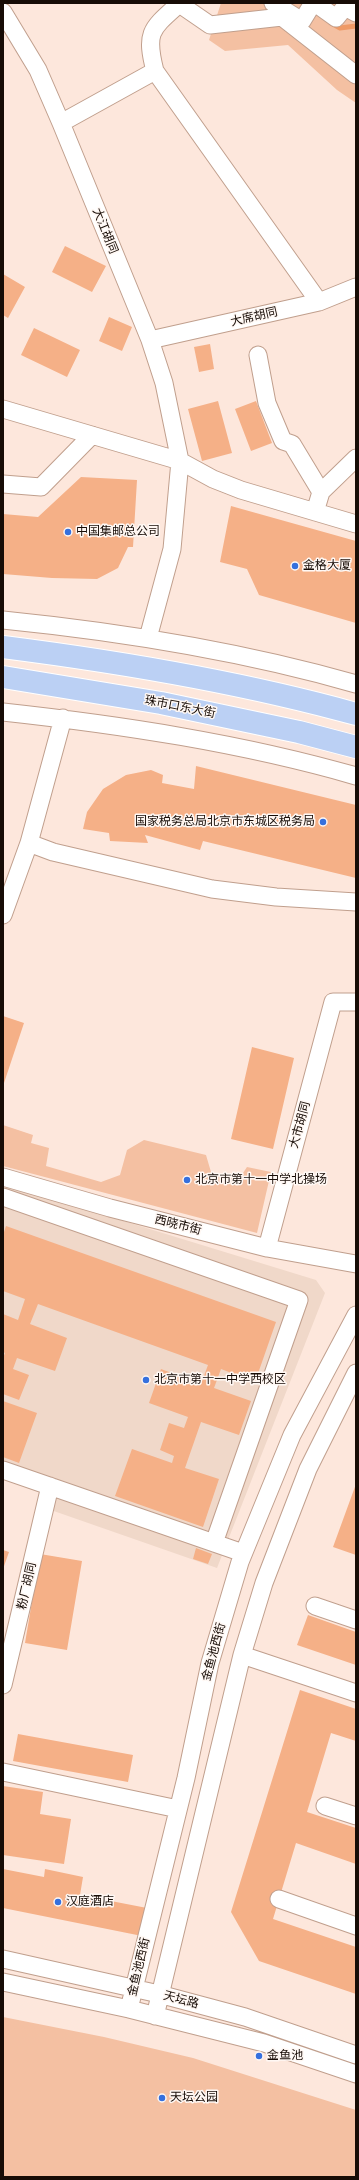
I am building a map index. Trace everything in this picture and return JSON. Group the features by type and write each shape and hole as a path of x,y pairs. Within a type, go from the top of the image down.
{"main road":[{"path":"3,647 170,672 314,703 356,714"},
{"name":"珠市口东大街","path":"3,677 161,703 299,732 356,747"}],"street":[{"path":"272,3 282,17 356,75"},
{"path":"272,3 302,21 314,3 336,18 344,7 356,13"},
{"path":"282,17 210,25 178,4 154,27 149,50 155,71 319,302"},
{"name":"大江胡同","path":"3,12 38,70 150,340 164,383 180,461 172,549 148,638"},
{"path":"61,123 155,71"},
{"name":"大席胡同","path":"150,340 319,302 356,287"},
{"path":"258,355 267,403 283,441 292,444 321,492"},
{"path":"3,409 180,461 213,479 241,490 356,524"},
{"path":"3,484 41,487 92,435"},
{"path":"315,512 321,492 356,458"},
{"path":"3,620 148,638 325,675 356,684"},
{"path":"3,712 63,718 154,732 293,758 356,776"},
{"path":"3,915 29,843 63,718"},
{"path":"29,843 53,852 212,889 276,897 356,902"},
{"name":"大市胡同","path":"267,1248 333,1002 356,1002"},
{"name":"西晓市街","path":"3,1177 110,1208 267,1248 356,1264"},
{"path":"3,1197 299,1300 214,1543"},
{"name":"金鱼池西街","path":"129,2009 178,1809 210,1663 243,1553 292,1435 356,1315"},
{"path":"155,2016 159,1994 242,1655 264,1583 308,1469 356,1373"},
{"path":"3,1470 243,1553"},
{"name":"粉厂胡同","path":"3,1685 50,1486"},
{"path":"315,1606 356,1620"},
{"path":"242,1655 356,1693"},
{"path":"3,1772 178,1809"},
{"path":"325,1806 356,1816"},
{"path":"279,1900 356,1926"},
{"name":"天坛路","path":"3,1959 134,1987 245,2017 356,2054"},
{"name":"天坛路","path":"3,1982 129,2009 264,2043 356,2074"}],"shaded area":[{"path":"221,3 356,3 356,103 337,90 288,45 225,51 209,40"},
{"name":"北京市第十一中学北操场","path":"3,1125 33,1135 31,1143 49,1148 46,1166 101,1182 120,1175 127,1150 144,1140 206,1155 211,1172 239,1179 247,1167 271,1172 257,1233 3,1166"},
{"name":"北京市第十一中学西校区","path":"3,1184 316,1280 325,1293 217,1568 48,1509 52,1491 3,1474"},
{"name":"天坛公园","path":"3,2017 104,2037 193,2058 356,2110 356,2177 3,2177"}],"building":[{"path":"65,246 106,266 92,292 52,272"},
{"path":"3,274 25,287 8,318 3,315"},
{"path":"109,317 132,327 122,351 99,341"},
{"path":"34,328 80,350 67,377 21,355"},
{"path":"210,344 214,369 199,372 194,347"},
{"path":"218,401 232,453 202,461 188,409"},
{"path":"256,401 272,443 251,451 235,409"},
{"name":"中国集邮总公司","path":"81,477 137,480 133,547 128,547 118,568 97,579 52,578 3,574 3,514 38,517"},
{"name":"金格大厦","path":"231,506 356,541 356,623 259,595 247,569 220,562"},
{"path":"196,766 356,805 356,878 203,841 200,850 145,835 148,843 110,841 109,833 83,829 87,812 103,789 126,775 151,770 163,775 162,783 194,789"},
{"path":"3,1016 24,1023 3,1086"},
{"path":"252,1047 294,1058 273,1149 231,1139"},
{"path":"6,1226 276,1322 255,1382 221,1369 214,1388 251,1401 239,1435 201,1422 185,1468 219,1479 203,1527 115,1496 132,1449 172,1463 174,1456 160,1450 169,1423 184,1428 188,1417 149,1403 161,1369 201,1384 208,1365 38,1304 30,1324 67,1338 55,1371 17,1358 13,1369 29,1375 19,1400 3,1394 3,1358 5,1353 3,1352 3,1314 18,1320 25,1299 3,1291 3,1235"},
{"path":"3,1401 37,1413 19,1463 3,1457"},
{"path":"356,1484 356,1555 333,1547"},
{"path":"196,1548 212,1554 208,1564 193,1559"},
{"path":"3,1550 9,1552 3,1569"},
{"path":"40,1554 82,1561 67,1650 25,1643"},
{"path":"308,1615 356,1632 356,1665 297,1645"},
{"path":"300,1690 356,1709 356,1741 331,1733 307,1812 356,1828 356,1864 296,1843 273,1919 356,1947 356,1994 259,1961 231,1912"},
{"path":"18,1734 133,1755 128,1782 13,1761"},
{"path":"3,1786 43,1792 40,1814 71,1819 64,1864 3,1855"},
{"name":"汉庭酒店","path":"3,1869 44,1877 45,1869 83,1877 80,1895 147,1908 142,1936 3,1908"}],"waterway":[{"path":"331,23 340,28 356,26"}],"place":[{"name":"中国集邮总公司","path":"68,532"},
{"name":"金格大厦","path":"295,566"},
{"name":"国家税务总局北京市东城区税务局","path":"323,822"},
{"name":"北京市第十一中学北操场","path":"187,1180"},
{"name":"北京市第十一中学西校区","path":"146,1380"},
{"name":"汉庭酒店","path":"58,1902"},
{"name":"金鱼池","path":"259,2056"},
{"name":"天坛公园","path":"162,2098"}]}
